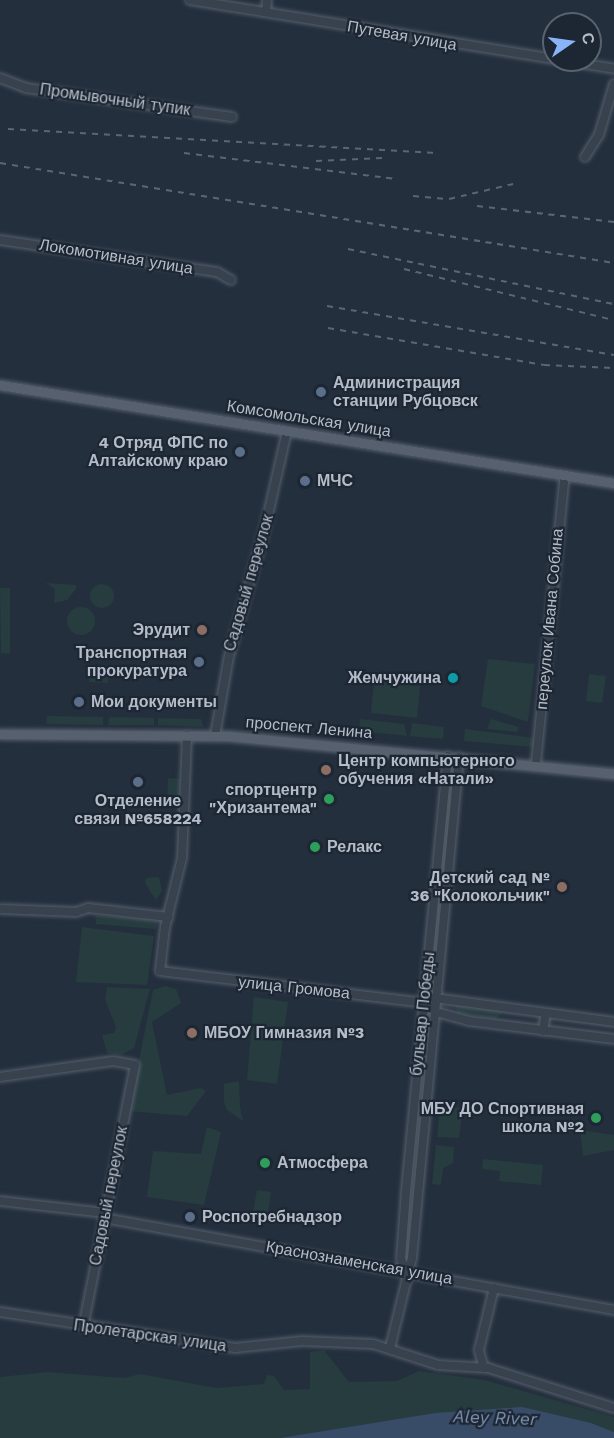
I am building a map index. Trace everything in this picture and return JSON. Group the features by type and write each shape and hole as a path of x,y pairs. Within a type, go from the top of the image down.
{"main road":[{"name":"Комсомольская улица","path":"0,385 614,483"},
{"name":"проспект Ленина","path":"0,734 215,736 536,763 614,774"}],"street":[{"name":"Путевая улица","path":"190,0 614,69"},
{"path":"266,12 267,0"},
{"name":"Промывочный тупик","path":"0,78 26,88 232,117"},
{"path":"585,157 599,135 614,84"},
{"name":"Локомотивная улица","path":"0,240 218,272 231,280"},
{"name":"Садовый переулок","path":"215,736 229,656 268,519 287,431"},
{"name":"переулок Ивана Собина","path":"536,763 565,475"},
{"path":"0,909 76,912 88,908 168,917 182,858 187,735"},
{"name":"бульвар Победы","path":"406,1272 401,1259 406,1191 448,756"},
{"name":"бульвар Победы","path":"390,1348 406,1272 411,1262 459,757"},
{"name":"улица Громова","path":"168,917 159,966 164,973 425,1003"},
{"path":"614,1022 437,996 425,1003 436,1012 543,1031 614,1039"},
{"path":"543,1031 546,1013"},
{"name":"Садовый переулок","path":"0,1077 113,1061 135,1065 83,1327"},
{"path":"411,1140 423,1141"},
{"path":"406,1191 419,1193"},
{"name":"Краснознаменская улица","path":"0,1201 105,1215 614,1310"},
{"path":"484,1368 478,1350 494,1288"},
{"name":"Пролетарская улица","path":"0,1312 83,1327 235,1348 341,1340 390,1348 438,1365 484,1368 614,1408"}],"green space":[{"path":"46,583 76,585 76,589 67,600 54,603 55,589"},
{"path":"102,584 110,588 114,596 110,604 102,608 94,604 90,596 94,588"},
{"path":"0,588 10,588 10,654 1,653"},
{"path":"81,607 91,611 95,621 91,631 81,635 71,631 67,621 71,611"},
{"path":"488,659 535,664 528,722 481,706"},
{"path":"90,670 110,670 108,683 89,682"},
{"path":"375,671 421,677 417,718 371,713"},
{"path":"589,674 606,676 602,703 586,701"},
{"path":"47,716 103,717 103,725 46,724"},
{"path":"109,717 154,718 154,725 108,725"},
{"path":"158,718 201,719 203,727 158,725"},
{"path":"360,719 404,724 407,736 359,731"},
{"path":"491,719 519,727 517,732 487,729"},
{"path":"412,723 444,727 443,739 410,736"},
{"path":"465,729 535,738 534,747 464,741"},
{"path":"168,778 180,779 179,803 167,802"},
{"path":"447,796 453,796 432,979 430,979"},
{"path":"159,877 162,891 156,900 145,883 146,878"},
{"path":"95,915 158,920 156,929 96,924"},
{"path":"82,927 154,936 147,985 76,982"},
{"path":"165,986 176,989 181,1003 152,1022 167,1095 201,1088 206,1091 187,1116 129,1111 153,990"},
{"path":"107,987 150,989 134,1048 121,1055 107,1053 102,1035 114,1033 116,1027 105,999"},
{"path":"254,997 288,1002 277,1084 247,1080"},
{"path":"456,1004 504,1011 496,1019 457,1013"},
{"path":"239,1081 243,1121 227,1110 224,1102 224,1084"},
{"path":"440,1106 463,1108 459,1138 437,1137"},
{"path":"207,1127 221,1132 204,1205 147,1197 153,1151 201,1154"},
{"path":"580,1130 614,1135 614,1150 583,1156"},
{"path":"436,1145 454,1147 453,1163 443,1168 441,1185 432,1184"},
{"path":"483,1159 543,1165 541,1185 499,1181 500,1171 482,1169"},
{"path":"257,1190 271,1192 268,1214 253,1212"},
{"path":"324,1350 349,1382 397,1381 419,1371 485,1380 614,1417 614,1432 591,1423 435,1413 280,1438 0,1438 0,1377 47,1372 124,1378 140,1374 216,1388 264,1384 267,1375 274,1376 284,1390 310,1389 310,1352"}],"water":[{"name":"Aley River","path":"522,1407 591,1423 614,1432 614,1438 280,1438 435,1413"}],"railway":[{"path":"8,129 436,153"},
{"path":"184,153 396,179"},
{"path":"316,161 382,158"},
{"path":"0,163 614,263"},
{"path":"413,196 449,199 517,183"},
{"path":"477,206 614,222"},
{"path":"348,249 614,304"},
{"path":"404,269 614,320"},
{"path":"327,306 614,355"},
{"path":"328,328 544,365 614,368"}],"place":[{"name":"Администрация станции Рубцовск","path":"321,392"},
{"name":"4 Отряд ФПС по Алтайскому краю","path":"240,452"},
{"name":"МЧС","path":"305,481"},
{"name":"Эрудит","path":"202,630"},
{"name":"Транспортная прокуратура","path":"199,662"},
{"name":"Жемчужина","path":"453,678"},
{"name":"Мои документы","path":"79,702"},
{"name":"Центр компьютерного обучения «Натали»","path":"326,770"},
{"name":"Отделение связи №658224","path":"138,782"},
{"name":"спортцентр \"Хризантема\"","path":"329,799"},
{"name":"Релакс","path":"315,847"},
{"name":"Детский сад № 36 \"Колокольчик\"","path":"562,887"},
{"name":"МБОУ Гимназия №3","path":"192,1033"},
{"name":"МБУ ДО Спортивная школа №2","path":"596,1118"},
{"name":"Атмосфера","path":"265,1163"},
{"name":"Роспотребнадзор","path":"190,1217"}]}
